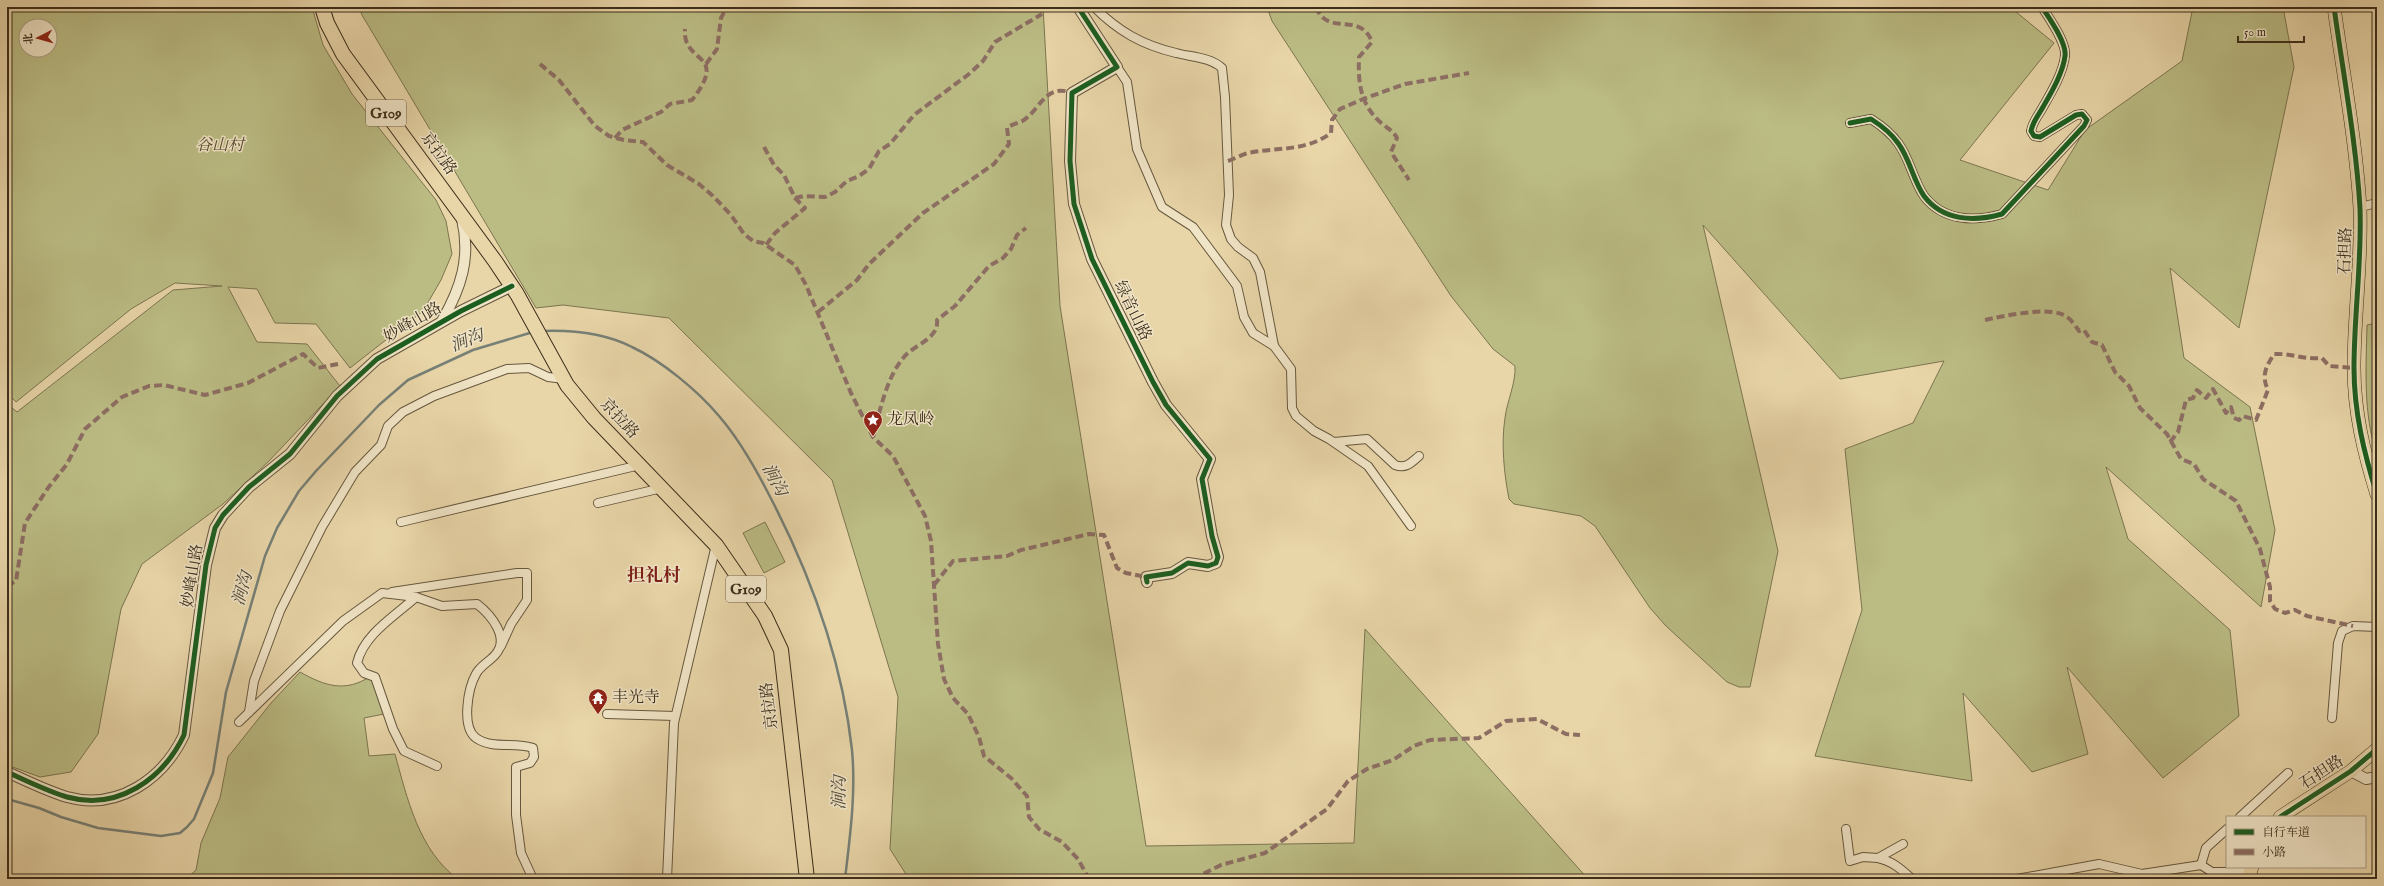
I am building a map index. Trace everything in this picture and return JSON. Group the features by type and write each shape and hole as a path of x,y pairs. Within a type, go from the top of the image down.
{"highway":[{"name":"京拉路","path":"322,7 327,23 343,54 460,213 514,290 564,379 594,418 716,546 765,616 781,650 807,879"}],"main road":[{"name":"石担路","path":"2334,7 2360,207 2360,243 2354,368 2356,406 2360,435 2377,495"},
{"name":"石担路","path":"2282,816 2351,771 2377,749"}],"street":[{"path":"1078,7 1127,82 1137,149 1162,206 1193,227 1237,286 1244,317 1253,333 1274,346 1291,369 1292,408 1296,416 1314,431 1334,442 1368,466 1411,526"},
{"path":"1094,7 1106,20 1129,36 1174,53 1215,61 1222,68 1225,97 1229,195 1226,225 1231,239 1238,247 1253,258 1260,272 1274,346"},
{"path":"1850,123 1871,119 1887,130 1900,145 1924,195 1942,212 1968,219 1986,219 2002,214 2084,126 2087,120 2082,114 2076,115 2040,137 2034,136 2031,131 2033,121 2043,108 2056,82 2066,56 2058,32 2042,7"},
{"name":"绿音山路","path":"1117,67 1072,93 1070,161 1074,204 1092,259 1153,382 1166,405 1210,459 1202,479 1212,536 1218,556 1216,563 1208,566 1188,563 1172,572 1146,577 1147,582"},
{"path":"2360,207 2377,203"},
{"name":"妙峰山路","path":"441,322 457,293 464,270 466,241 460,213"},
{"name":"妙峰山路","path":"7,772 68,797 94,799 123,795 140,788 165,766 176,752 184,735 206,565 213,535 223,515 249,487 290,454 337,396 377,359 441,322 514,290"},
{"path":"249,712 254,681 280,611 322,526 355,472 381,445 388,426 403,412 434,396 507,369 529,368 548,377 564,379"},
{"path":"1334,442 1366,439 1395,465 1401,467 1406,466 1419,456"},
{"path":"401,522 640,465"},
{"path":"598,503 662,488"},
{"path":"667,879 676,716 716,546"},
{"path":"239,722 343,620 382,593 517,573 527,573 527,600 511,624 496,654 475,674 466,710 468,725 475,737 490,743 526,745 533,748 534,757 530,763 516,767 516,814 521,852 533,879"},
{"path":"382,593 416,597 442,606 477,604 490,614 498,627 501,646"},
{"path":"416,597 372,636 360,650 357,663 364,673 375,677 394,729 404,751 437,766"},
{"path":"2332,718 2338,643 2342,631 2353,626 2377,626"},
{"path":"607,714 676,716"},
{"path":"2351,771 2366,779 2377,777"},
{"path":"2241,816 2288,773"},
{"path":"1846,829 1850,861 1863,857 1887,860 1897,866 1912,879"},
{"path":"2201,865 2206,848 2226,830"},
{"path":"1878,858 1903,844"},
{"path":"2017,879 2099,864 2142,874 2201,865 2212,872 2250,873"}],"green space":[{"name":"谷山村","path":"7,7 312,7 323,45 352,94 436,200 446,221 452,254 441,280 423,311 350,368 316,324 275,323 257,289 228,287 257,342 307,344 340,386 269,461 223,504 142,564 121,609 98,734 71,772 40,777 7,765 7,404 17,412 173,290 222,286 175,283 131,309 16,402 7,393"},
{"path":"359,7 1043,7 1060,306 1146,846 1354,843 1365,629 1588,879 909,879 890,849 898,697 832,480 669,318 563,305 536,308 362,15"},
{"path":"1267,7 2010,7 2054,43 1960,160 2048,190 2085,130 2182,61 2193,7 2283,7 2294,67 2239,328 2170,268 2184,358 2250,407 2275,530 2261,607 2106,467 2128,539 2230,630 2239,716 2163,778 2067,667 2088,754 2032,772 1963,693 1972,781 1815,756 1862,610 1845,449 1913,423 1944,361 1840,379 1703,225 1778,551 1750,687 1739,687 1727,682 1666,626 1650,608 1595,526 1581,516 1514,504 1509,499 1504,469 1503,438 1506,412 1514,379 1515,366 1493,349 1451,296 1272,21"},
{"path":"2377,323 2377,456 2369,424 2366,374 2367,325"},
{"path":"765,522 785,562 764,573 743,533"},
{"path":"300,672 318,681 335,686 352,685 371,676 384,714 364,718 369,756 395,754 410,806 424,839 433,854 458,879 186,879 196,870 201,843 220,798 228,757 271,703"}],"waterway":[{"name":"涧沟","path":"544,331 589,333 611,338 632,347 655,360 679,377 710,406 733,433 756,470 782,520 809,583 832,649 840,682 847,716 853,766 852,815 845,879"},
{"name":"涧沟","path":"7,799 98,828 161,836 180,833 187,827 194,819 213,773 226,692 265,556 277,528 299,491 379,405 408,380 473,350 533,332"}],"marked path":[{"path":"706,64 717,49 721,18 727,7"},
{"path":"1316,7 1321,16 1328,21 1360,27 1367,33 1372,42 1359,57 1359,75 1362,92 1364,99 1373,114 1397,138 1391,152 1409,180"},
{"path":"795,198 804,196 825,197 835,192 847,181 859,176 869,169 879,151 890,144 914,115 969,74 983,61 995,42 1042,14"},
{"path":"615,138 622,130 661,112 670,104 692,100 707,73 706,65 690,48 686,40 685,29"},
{"path":"540,64 559,80 595,126 609,136 624,140 643,142 667,165 699,184 713,196 731,215 744,234 753,241 763,243 795,265 806,285 851,393 873,437 893,456 925,516 931,541 938,644 944,679 953,698 968,714 979,737 984,756 1011,778 1027,796 1029,817 1039,829 1062,842 1078,859 1089,879"},
{"path":"1228,161 1248,153 1291,148 1321,139 1331,133 1332,120 1340,109 1363,99 1405,84 1469,73"},
{"path":"818,312 857,280 869,264 923,213 994,164 1009,144 1007,128 1024,120 1050,94 1056,91 1072,93"},
{"path":"764,147 774,165 784,175 795,198 805,208 775,233 766,245"},
{"path":"873,437 884,395 898,365 909,352 930,337 937,327 937,320 955,306 989,266 1003,258 1011,249 1017,235 1026,228"},
{"path":"1985,320 2028,312 2051,312 2067,317 2079,331 2084,330 2092,342 2102,345 2115,372 2129,386 2140,408 2167,434 2181,459 2194,464 2203,479 2236,501 2260,549 2270,587 2270,601 2275,609 2285,613 2295,610 2307,616 2353,626"},
{"path":"7,586 16,581 25,523 48,488 67,464 85,429 122,397 149,386 164,385 205,395 248,383 303,354 318,368 338,364"},
{"path":"2170,442 2178,432 2186,400 2193,398 2197,390 2206,398 2213,389 2226,413 2231,407 2234,418 2239,420 2243,416 2256,420 2268,390 2265,380 2265,371 2274,354 2322,358 2329,366 2354,368"},
{"path":"934,585 953,561 1007,556 1021,550 1089,534 1104,535 1117,568 1126,573 1146,577"},
{"path":"1193,879 1221,865 1265,853 1327,809 1348,781 1367,769 1393,760 1414,746 1430,740 1479,738 1506,721 1537,719 1566,734 1580,735"}],"cycle path":[{"path":"1078,7 1117,67 1072,93 1070,161 1074,204 1092,259 1153,382 1166,405 1210,459 1202,479 1212,536 1218,557 1216,563 1208,566 1188,563 1172,573 1146,577 1147,582"},
{"path":"1850,123 1871,119 1883,127 1895,139 1902,149 1924,196 1940,210 1950,215 1970,218 1991,217 2002,214 2084,126 2087,120 2082,114 2076,115 2040,137 2034,136 2031,131 2034,121 2056,83 2062,69 2065,56 2063,44 2042,7"},
{"path":"2334,7 2352,132 2360,208 2360,248 2354,348 2354,384 2364,448 2377,495"},
{"path":"7,772 60,795 86,800 104,799 121,795 137,788 151,778 175,751 184,735 206,565 215,528 223,515 249,487 290,454 337,396 377,359 461,311 512,286"},
{"path":"2282,816 2351,771 2377,749"}],"place":[{"name":"龙凤岭","path":"873,437"},
{"name":"丰光寺","path":"598,715"}],"district":[{"name":"担礼村","path":"654,576"}]}
